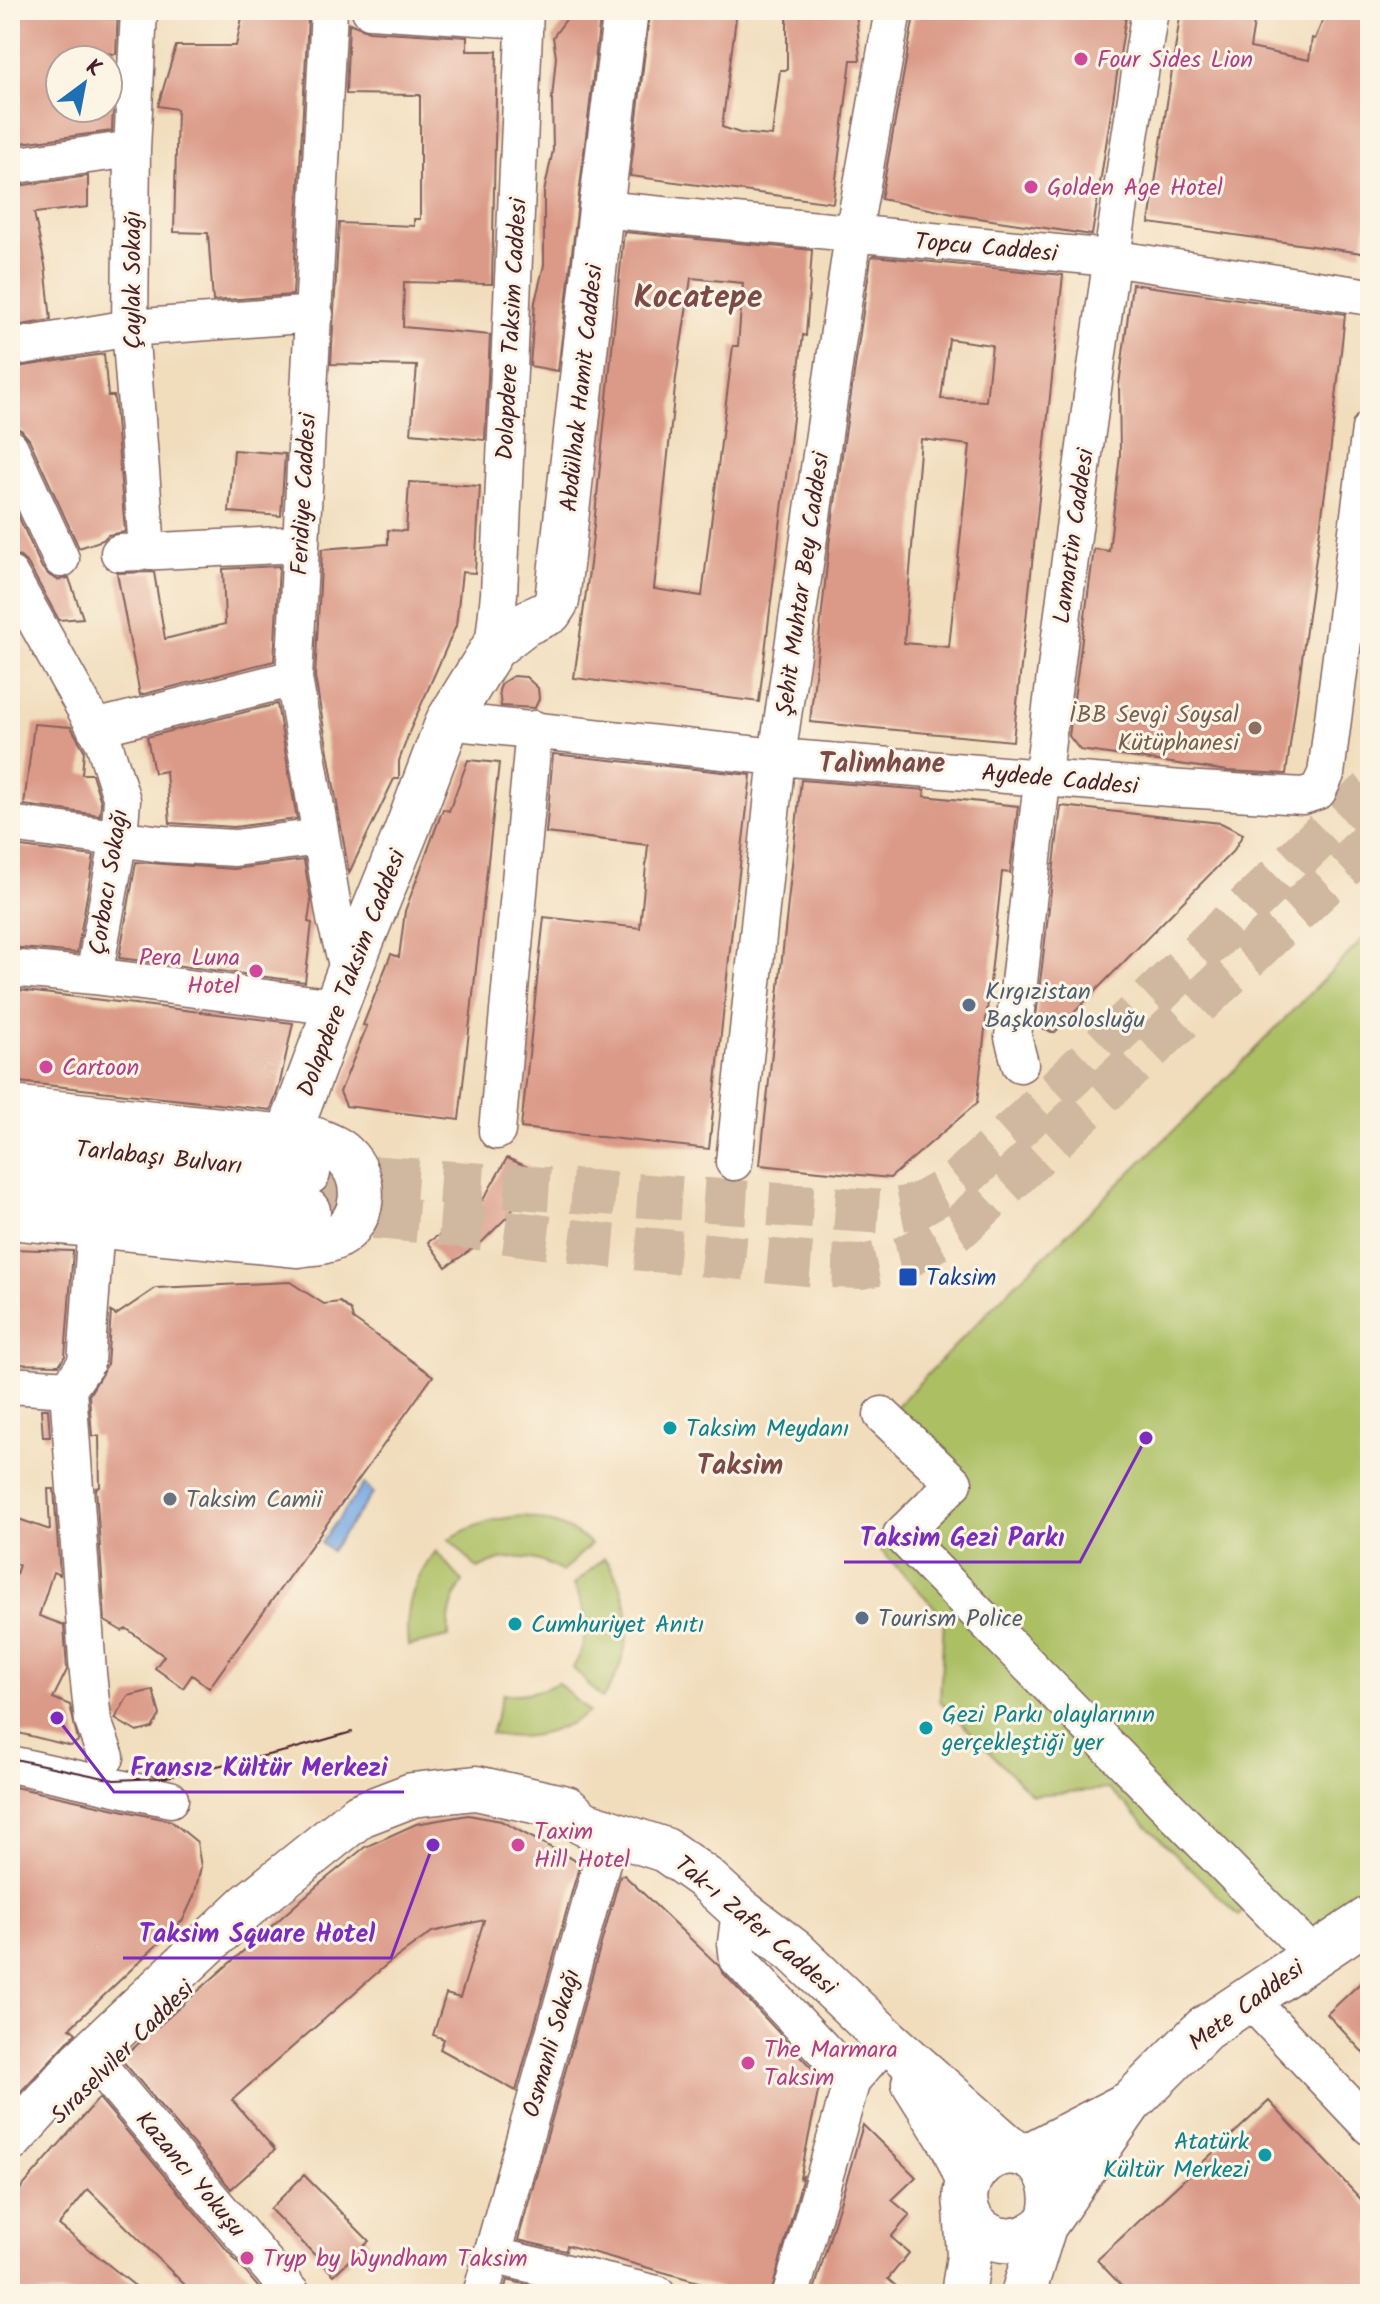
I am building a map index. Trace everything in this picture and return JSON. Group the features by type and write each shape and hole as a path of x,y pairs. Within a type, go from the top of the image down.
{"main road":[{"name":"Abdülhak Hamit Caddesi","path":"448,721 493,648 524,624 550,612 557,601 626,10"},
{"name":"Dolapdere Taksim Caddesi","path":"301,1173 342,990 448,721"},
{"path":"10,1108 301,1173 316,1140 332,1147 354,1166 362,1190 361,1204 354,1219 337,1236 322,1242 298,1245 10,1217"},
{"name":"Tarlabaşı Bulvarı","path":"10,1142 301,1173"},
{"name":"Tarlabaşı Bulvarı","path":"10,1184 301,1173"},
{"name":"Sıraselviler Caddesi","path":"10,2140 95,2060 247,1906 360,1815 412,1795 476,1788 566,1808 597,1826"},
{"name":"Tak-ı Zafer Caddesi","path":"597,1826 665,1850 705,1878 740,1910 794,1951 887,2040"},
{"name":"Mete Caddesi","path":"1130,2103 1204,2029 1370,1918"},
{"path":"887,2040 1020,2154 1039,2163 1048,2174 1054,2201 1023,2294"},
{"path":"887,2040 953,2145 971,2220 980,2231 992,2238 1020,2241 1033,2235 1130,2103"},
{"name":"Sıraselviler Caddesi","path":"10,2168 95,2060"},
{"path":"963,2294 969,2256 967,2194 986,2159 999,2154 1020,2154 1130,2103"}],"street":[{"name":"Çaylak Sokağı","path":"104,554 130,328 132,149 139,10"},
{"name":"Feridiye Caddesi","path":"329,10 294,678 335,919 342,990"},
{"path":"370,10 525,15"},
{"name":"Şehit Muhtar Bey Caddesi","path":"734,1162 777,757 853,235 893,10"},
{"name":"Lamartin Caddesi","path":"1020,1064 1013,1037 1041,778 1110,258 1150,10"},
{"name":"Dolapdere Taksim Caddesi","path":"493,648 499,594 525,15"},
{"path":"10,166 132,149"},
{"name":"Topcu Caddesi","path":"601,209 1110,258 1370,297"},
{"path":"10,348 130,328 315,314"},
{"name":"Aydede Caddesi","path":"448,721 777,757 1303,796 1318,791 1326,774 1369,446"},
{"path":"10,448 104,554"},
{"path":"10,566 104,554 299,544"},
{"name":"Çorbacı Sokağı","path":"10,575 104,743 122,800 119,837 94,976"},
{"path":"95,728 294,678"},
{"path":"497,1131 534,729"},
{"path":"10,824 162,844 235,848 320,837"},
{"path":"10,968 94,976 342,990"},
{"path":"96,1225 86,1363 68,1389 89,1685 93,1721 106,1757"},
{"path":"10,1385 68,1389"},
{"path":"882,1415 954,1483 901,1535 1314,1956"},
{"path":"10,1764 170,1799"},
{"name":"Osmanli Sokağı","path":"481,2294 597,1826"},
{"path":"740,1910 736,1943 738,1959 852,2080"},
{"path":"1248,1998 1370,2127"},
{"path":"791,2294 852,2080 887,2040"},
{"name":"Kazancı Yokuşu","path":"95,2060 292,2294"},
{"path":"491,2255 657,2294"}],"green space":[{"path":"1370,932 1370,1888 1328,1927 1302,1930 1262,1889 1239,1916 1109,1789 1032,1795 940,1701 944,1617 875,1544 951,1466 893,1410 1005,1294 1197,1108"},
{"path":"524,1516 576,1533 591,1544 562,1572 541,1561 520,1558 499,1560 478,1569 449,1539 485,1523"},
{"path":"436,1551 463,1582 451,1608 449,1637 408,1646 407,1620 412,1596 421,1573"},
{"path":"604,1558 623,1592 627,1628 620,1665 602,1699 573,1668 586,1627 583,1607 574,1585"},
{"path":"558,1683 589,1712 542,1734 517,1737 491,1734 503,1694 531,1692"}],"water":[{"path":"364,1484 373,1493 331,1551 321,1543"}],"building":[{"path":"10,10 118,10 116,44 44,44 44,124 112,124 112,131 21,143 10,94"},
{"path":"573,10 601,10 558,371 530,366 535,302 544,265 544,192 553,150 552,99 556,57 553,37"},
{"path":"650,10 737,10 722,127 740,133 772,136 780,70 787,70 787,10 856,10 860,60 851,60 833,203 630,176"},
{"path":"915,10 1127,10 1092,235 958,215 881,199"},
{"path":"1181,10 1256,10 1250,48 1309,60 1312,38 1315,39 1327,10 1370,10 1370,197 1362,253 1149,223"},
{"path":"243,13 308,18 293,295 213,301 208,233 174,232 177,109 158,106 176,46 236,46"},
{"path":"349,23 369,31 467,37 467,51 497,51 492,284 404,282 403,327 490,335 485,440 411,433 417,366 331,364 339,223 414,226 414,219 420,219 420,95 346,94"},
{"path":"88,176 88,207 34,213 45,265 51,320 10,327 10,187"},
{"path":"624,232 812,250 806,336 803,335 759,702 574,678 590,564","holes":["691,278 743,283 738,346 733,346 702,596 654,589 676,378"]},
{"path":"871,258 1063,275 1013,741 810,722 830,537","holes":["949,339 992,345 986,401 941,399","921,439 970,445 949,647 904,643"]},
{"path":"1132,284 1345,314 1329,464 1286,774 1228,771 1080,750 1069,736 1094,549 1109,551 1120,455 1119,385"},
{"path":"104,354 108,396 114,396 125,532 108,535 103,540 79,548 29,439 21,430 10,427 10,368"},
{"path":"234,450 285,454 281,516 229,512"},
{"path":"409,482 480,486 475,573 462,572 456,626 410,730 399,761 399,779 394,779 349,873 315,677 322,549 388,544 388,530 406,531"},
{"path":"10,498 42,568 58,580 69,578 83,618 59,620 28,564 10,554"},
{"path":"279,566 274,661 140,695 117,573 154,572 165,639 225,624 223,569"},
{"path":"513,676 526,677 538,688 539,699 535,708 501,706 499,690 502,683"},
{"path":"277,704 297,819 234,827 170,823 166,771 154,773 147,737"},
{"path":"34,724 71,727 84,750 82,774 92,774 101,802 100,815 24,805"},
{"path":"553,754 751,775 709,1149 521,1128 544,917 640,928 648,845 546,833"},
{"path":"468,760 499,763 459,1120 346,1106 340,1092 367,1026 363,1025 391,954 399,957 405,911 443,809 449,811"},
{"path":"801,780 925,790 924,796 1018,806 1010,873 1002,872 977,1103 890,1178 760,1165"},
{"path":"1061,806 1221,823 1243,834 1234,850 1054,1033 1035,1025"},
{"path":"13,846 94,856 77,953 10,947"},
{"path":"304,860 311,901 308,922 312,923 305,982 119,958 136,862 234,869"},
{"path":"10,989 293,1023 271,1110 10,1081"},
{"path":"507,1158 535,1170 524,1192 507,1217 482,1242 446,1267 428,1242 461,1221 483,1200"},
{"path":"10,1249 73,1251 65,1356 59,1365 11,1364"},
{"name":"Taksim Camii","path":"290,1282 324,1304 340,1302 351,1311 353,1319 433,1376 209,1688 192,1675 183,1688 155,1668 164,1656 127,1629 122,1631 105,1621 96,1488 100,1487 99,1436 92,1436 89,1395 107,1365 111,1312 116,1315 156,1288"},
{"path":"41,1409 48,1409 50,1437 43,1437"},
{"path":"48,1489 54,1489 60,1575 53,1572 39,1616 64,1625 67,1670 53,1698 70,1705 78,1741 71,1746 10,1731 10,1592 19,1565 10,1562 10,1516 50,1530"},
{"path":"153,1690 160,1715 152,1728 137,1732 115,1719 128,1696"},
{"path":"10,1786 171,1821 197,1842 201,1867 194,1896 183,1920 70,2028 76,2033 10,2103"},
{"path":"468,1815 501,1821 580,1863 516,2091 440,2049 444,2039 433,2035 446,1994 460,1998 484,1920 432,1932 386,1965 232,2100 275,2150 231,2189 121,2059 365,1847 416,1824"},
{"path":"624,1875 719,1966 821,2078 800,2178 803,2176 771,2294 741,2294 567,2245 566,2251 518,2240 620,1876"},
{"path":"1370,1974 1370,2060 1327,2014"},
{"path":"99,2098 264,2294 194,2294 88,2189 59,2225 145,2294 10,2294 10,2201"},
{"name":"Atatürk Kültür Merkezi","path":"1269,2101 1370,2209 1370,2294 1129,2294 1097,2260"},
{"path":"863,2125 916,2177 892,2200 910,2215 891,2237 909,2253 888,2279 905,2294 813,2294"},
{"path":"304,2175 369,2241 334,2275 270,2209"},
{"path":"507,2280 553,2291 552,2294 503,2294"}],"tunnel":[{"path":"308,1173 886,1212 919,1205 953,1186 1026,1120 1337,820 1370,792"},
{"path":"308,1211 442,1223 609,1246 829,1266 862,1267 904,1258 961,1226 1370,842"}],"tram line":[{"path":"10,1758 114,1780 162,1778 286,1751 352,1732"}],"place":[{"name":"Four Sides Lion","path":"1081,59"},
{"name":"Golden Age Hotel","path":"1031,187"},
{"name":"İBB Sevgi Soysal Kütüphanesi","path":"1255,728"},
{"name":"Pera Luna Hotel","path":"256,971"},
{"name":"Kırgızistan Başkonsolosluğu","path":"969,1005"},
{"name":"Cartoon","path":"46,1067"},
{"name":"Taksim","path":"908,1277"},
{"name":"Taksim Meydanı","path":"670,1428"},
{"name":"Taksim Gezi Parkı","path":"1146,1438"},
{"name":"Taksim Camii","path":"170,1499"},
{"name":"Tourism Police","path":"862,1618"},
{"name":"Cumhuriyet Anıtı","path":"515,1624"},
{"name":"Fransız Kültür Merkezi","path":"57,1718"},
{"name":"Gezi Parkı olaylarının gerçekleştiği yer","path":"926,1728"},
{"name":"Taksim Square Hotel","path":"433,1845"},
{"name":"Taxim Hill Hotel","path":"518,1845"},
{"name":"The Marmara Taksim","path":"748,2063"},
{"name":"Atatürk Kültür Merkezi","path":"1265,2155"},
{"name":"Tryp by Wyndham Taksim","path":"247,2258"}],"district":[{"name":"Kocatepe","path":"698,296"},
{"name":"Talimhane","path":"882,762"},
{"name":"Taksim","path":"740,1464"}]}
